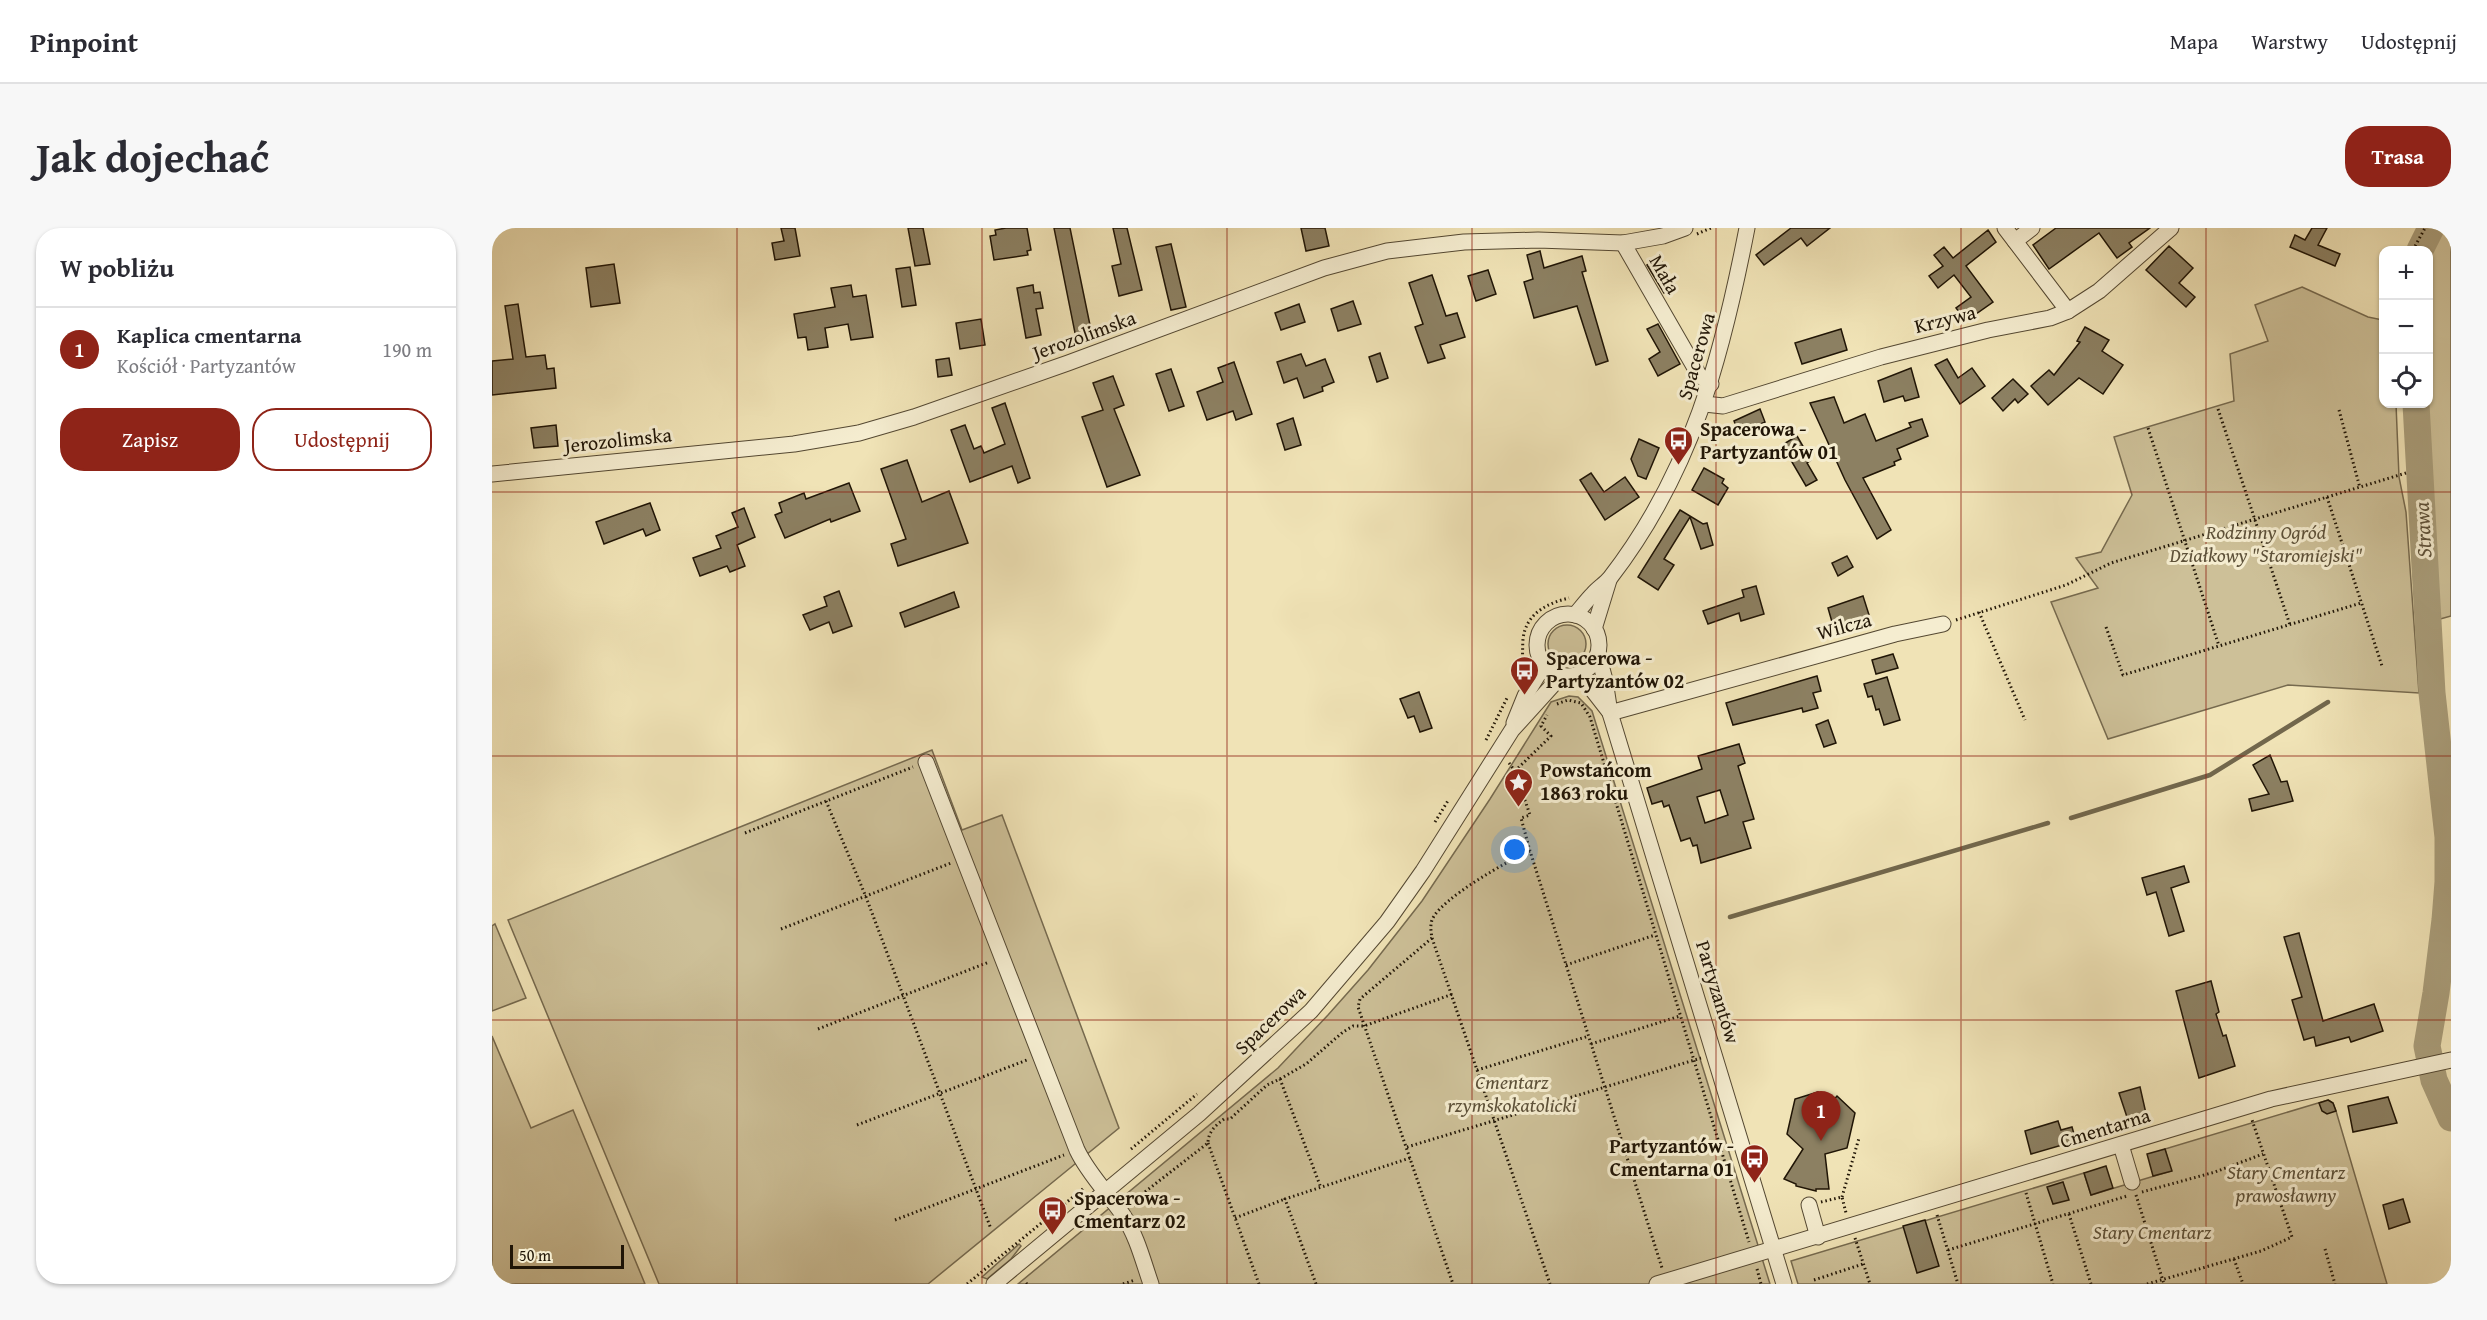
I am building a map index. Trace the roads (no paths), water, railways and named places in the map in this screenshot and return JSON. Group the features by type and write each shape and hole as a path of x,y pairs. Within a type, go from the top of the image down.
{"street":[{"name":"Jerozolimska","path":"492,474 843,437 914,417 1324,268 1387,251 1465,235 1623,243 1663,236 1685,228"},
{"name":"Spacerowa","path":"1575,615 1592,594 1608,580 1643,529 1679,466 1705,404 1723,343 1747,228"},
{"path":"2005,228 2068,311"},
{"path":"2015,241 2032,228"},
{"name":"Krzywa","path":"1705,404 1723,406 1881,357 1988,330 2049,318 2068,311 2099,291 2171,228"},
{"name":"Mała","path":"1623,243 1699,375 1710,384"},
{"name":"Spacerowa","path":"1594,628 1608,580"},
{"path":"1575,615 1589,622 1594,628 1599,646 1598,654 1591,666 1580,674 1561,676 1544,665 1537,647 1541,628 1556,616 1575,615"},
{"name":"Wilcza","path":"1610,713 1895,634 1943,624"},
{"name":"Partyzantów","path":"1598,654 1610,713 1784,1284"},
{"name":"Spacerowa","path":"994,1284 1199,1114 1279,1043 1319,1003 1368,946 1423,871 1512,730 1526,696 1544,665"},
{"name":"Partyzantów","path":"1580,674 1610,713"},
{"name":"Spacerowa","path":"1512,730 1561,676"},
{"path":"926,762 1077,1150 1094,1179 1123,1215 1138,1246 1151,1284"},
{"name":"Cmentarna","path":"1661,1283 2280,1096 2450,1061"},
{"path":"2121,1145 2134,1188"},
{"path":"1813,1204 1818,1237"}],"waterway":[{"name":"Strawa","path":"2422,246 2431,228"},
{"name":"Strawa","path":"2416,408 2432,693 2448,837 2445,920 2427,1046 2434,1080 2451,1118"},
{"path":"2071,818 2210,775 2328,702"},
{"path":"1730,917 2048,823"}],"place":[{"name":"Spacerowa - Partyzantów 01","path":"1679,466"},
{"name":"Spacerowa - Partyzantów 02","path":"1525,696"},
{"name":"Powstańcom 1863 roku","path":"1519,808"},
{"name":"Kaplica cmentarna","path":"1821,1141"},
{"name":"Partyzantów - Cmentarna 01","path":"1755,1184"},
{"name":"Spacerowa - Cmentarz 02","path":"1053,1236"}],"park label":[{"name":"Rodzinny Ogród Działkowy \"Staromiejski\"","path":"2266,544"},
{"name":"Cmentarz rzymskokatolicki","path":"1512,1094"},
{"name":"Stary Cmentarz prawosławny","path":"2286,1184"},
{"name":"Stary Cmentarz","path":"2152,1232"}]}
